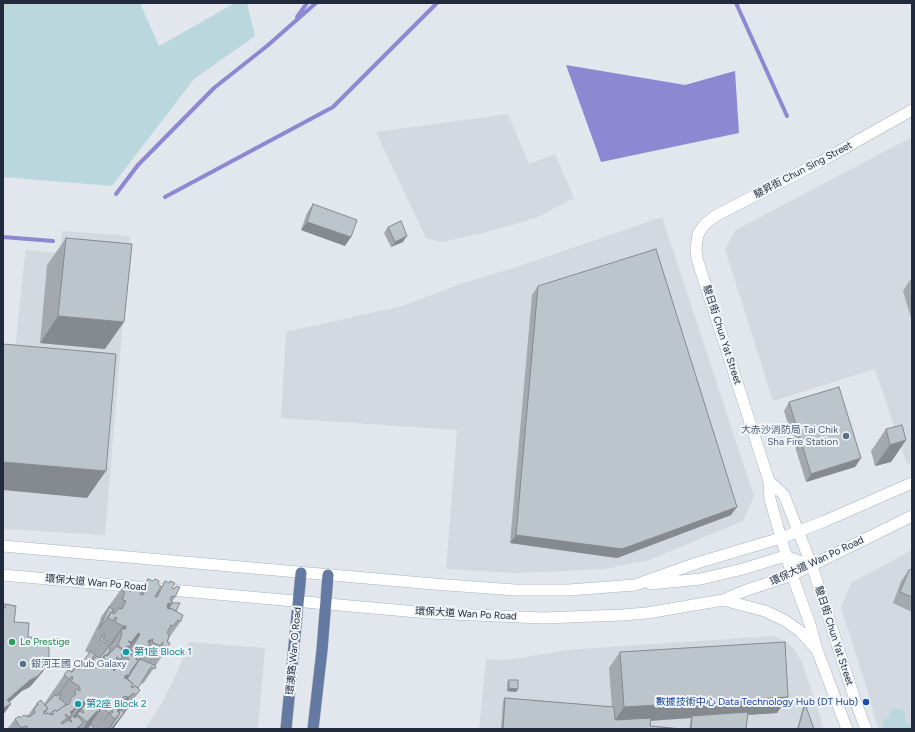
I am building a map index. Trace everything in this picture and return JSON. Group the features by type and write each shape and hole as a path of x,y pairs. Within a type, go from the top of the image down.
{"main road":[{"name":"駿昇街 Chun Sing Street","path":"698,234 705,224 717,215 820,162 912,110"},
{"name":"駿日街 Chun Yat Street","path":"698,234 696,248 697,259 769,481 770,499 785,556 806,613 817,650 847,729"},
{"name":"駿日街 Chun Yat Street","path":"769,481 784,495 799,531 866,729"},
{"path":"635,585 697,563 781,538 912,483"},
{"name":"環保大道 Wan Po Road","path":"3,575 436,614 566,618 647,613 723,600 744,591 792,575 912,516"},
{"path":"3,546 302,573 521,590 569,590 701,579 743,569 785,556 812,566"},
{"name":"環澳路 Wan O Road","path":"286,729 302,573"},
{"path":"313,729 322,650 328,575"},
{"path":"723,600 764,611 784,620 800,631 817,650"}],"shaded area":[{"path":"3,3 140,3 159,46 235,3 247,3 255,36 194,79 112,186 3,177"},
{"path":"566,65 685,85 735,71 739,133 601,162"},
{"path":"508,114 529,164 555,154 574,198 538,217 484,233 441,242 426,238 376,132"},
{"path":"912,137 912,462 907,464 875,369 773,401 725,249 736,230"},
{"path":"662,217 754,496 743,521 649,560 605,569 517,573 446,569 457,430 281,418 286,332 402,306 466,282 517,267"},
{"path":"62,231 130,236 105,535 3,529 3,359 14,360 26,250 60,253"},
{"path":"912,550 912,729 878,729 841,608 851,583"},
{"path":"773,636 787,642 795,650 803,665 824,729 479,729 486,659 508,660 566,650"},
{"path":"189,642 265,648 258,729 145,729 162,703 177,673"},
{"path":"897,708 905,711 905,722 912,726 912,729 884,729 882,724 884,720 890,717 890,710"}],"building":[{"path":"313,204 357,220 351,237 307,222"},
{"path":"401,221 407,236 395,242 388,227"},
{"path":"66,238 132,244 124,322 58,316"},
{"path":"656,249 737,507 622,549 516,535 538,286"},
{"path":"3,344 116,354 106,471 3,462"},
{"path":"839,387 861,458 811,474 789,402"},
{"path":"902,425 906,440 890,445 886,429"},
{"path":"912,569 912,597 900,592 909,570"},
{"path":"148,579 153,581 155,579 159,581 158,584 161,586 155,597 157,597 165,581 175,583 172,588 174,589 176,586 180,587 175,597 172,596 170,599 172,603 168,603 167,606 168,609 170,608 183,615 181,621 178,620 173,626 171,625 167,633 169,634 169,637 167,642 170,643 167,649 162,646 163,642 160,646 152,642 153,639 148,641 150,645 146,647 140,659 129,653 130,650 134,651 135,649 132,648 140,634 138,633 132,642 128,641 131,644 124,650 118,645 122,634 121,631 122,629 126,629 126,626 115,622 117,618 115,617 113,621 108,618 111,612 114,614 119,608 122,609 126,601 123,600 125,592 122,590 125,584 130,587 129,591 131,591 132,588 141,592 140,594 143,595 143,589 148,587 145,585"},
{"path":"172,602 180,603 176,611 170,608 168,609"},
{"name":"銀河王國 Club Galaxy","path":"5,604 16,606 14,622 29,623 28,637 40,638 46,642 49,648 49,663 38,676 30,680 7,700 11,704 3,708 3,607 5,608"},
{"path":"109,607 113,609 112,613 111,612 99,629"},
{"path":"103,635 105,635 103,639 111,643 113,642 111,645 100,640"},
{"path":"785,642 788,697 624,707 620,652"},
{"path":"109,646 110,651 100,661 99,659"},
{"path":"117,646 123,651 121,655 123,657 121,660 117,657 116,658 119,661 113,670 114,671 125,658 128,660 129,659 126,656 129,653 138,661 130,672 130,675 126,675 124,678 128,679 133,684 131,687 132,688 135,686 140,690 136,695 133,693 129,697 124,696 119,703 121,705 117,711 120,713 115,719 110,715 113,712 112,710 109,713 103,708 103,706 98,705 100,711 96,712 87,722 77,714 80,711 83,713 84,712 81,709 91,698 90,697 82,704 80,701 78,703 82,706 79,709 77,707 70,712 72,715 69,717 66,714 65,715 67,718 61,723 62,724 69,720 72,722 70,718 73,716 75,718 78,716 83,723 76,729 26,729 28,727 25,726 21,728 15,719 24,715 29,717 35,713 34,708 41,700 48,709 43,712 45,714 48,713 53,715 54,714 52,712 55,710 57,711 67,704 68,705 71,701 70,700 76,694 76,689 80,691 80,687 71,681 73,678 72,676 69,679 64,675 68,670 72,672 75,668 80,669 82,666 84,667 86,664 84,660 91,651 95,655 91,659 93,660 97,656 101,661 104,660 104,656 108,655"},
{"path":"124,654 126,655 122,662 114,671 114,670"},
{"path":"140,659 156,666 155,669 151,667 138,688 135,686 132,688 131,687 133,684 127,679"},
{"path":"77,665 80,666 78,669 75,668 71,672"},
{"path":"509,680 518,680 518,689 509,688"},
{"path":"60,694 61,695 59,698 66,704 57,711 55,710 50,714 45,714 44,713 48,709 45,705 55,695 57,696"},
{"path":"505,698 614,707 615,720 651,718 650,726 682,729 503,729"},
{"path":"805,704 814,729 798,729"},
{"path":"121,710 124,713 111,729 109,729 120,713 118,712"},
{"path":"748,712 746,729 691,729 692,716"},
{"path":"91,723 95,729 84,729 88,728"}],"waterway":[{"path":"297,17 307,3"},
{"path":"116,194 138,165 214,88 267,46 316,3"},
{"path":"165,197 333,107 437,3"},
{"path":"736,3 787,116"},
{"path":"3,237 53,241"}],"place":[{"name":"大赤沙消防局 Tai Chik Sha Fire Station","path":"846,436"},
{"name":"Le Prestige","path":"12,642"},
{"name":"第1座 Block 1","path":"126,652"},
{"name":"銀河王國 Club Galaxy","path":"23,664"},
{"name":"數據技術中心 Data Technology Hub (DT Hub)","path":"866,702"},
{"name":"第2座 Block 2","path":"78,704"}]}
